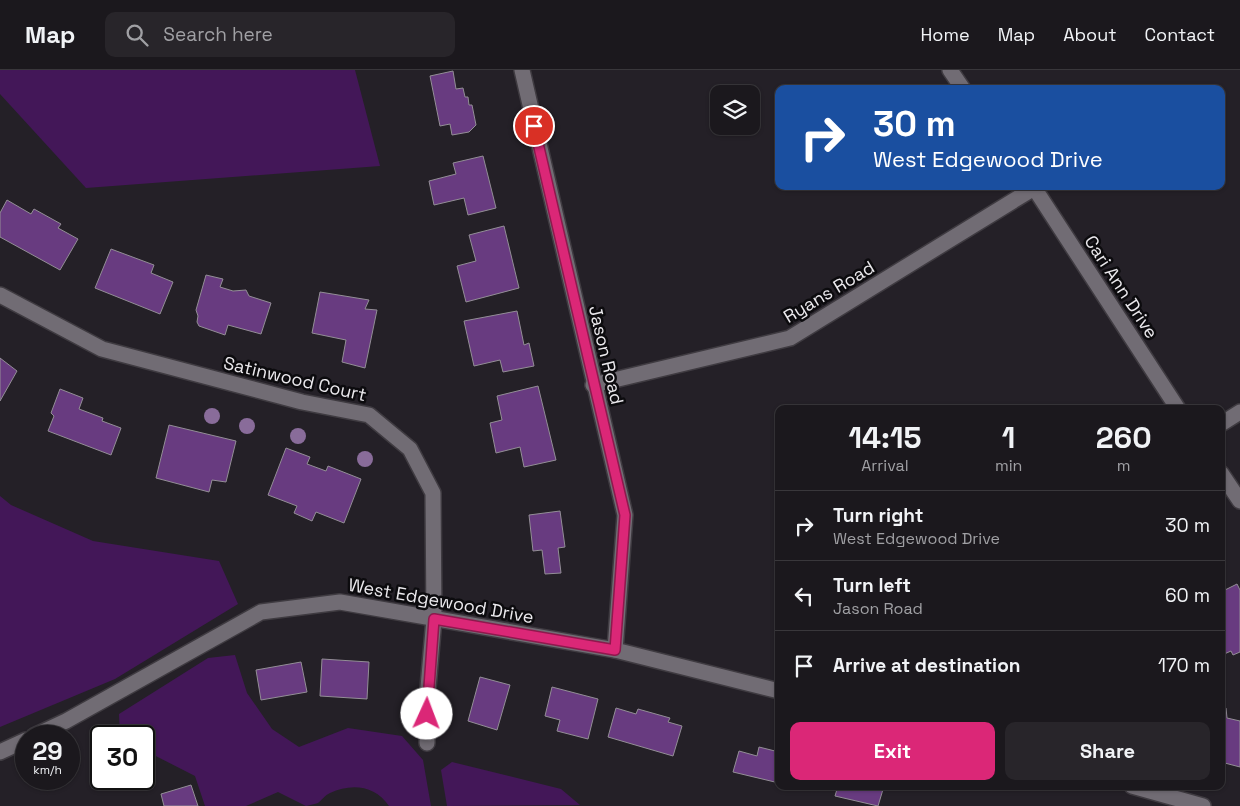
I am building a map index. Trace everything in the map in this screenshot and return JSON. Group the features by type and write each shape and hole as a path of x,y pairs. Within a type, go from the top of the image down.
{"street":[{"name":"Jason Road","path":"522,70 593,385 625,515 615,650"},
{"path":"950,70 960,85"},
{"name":"Ryans Road","path":"593,385 790,338 1028,190"},
{"name":"Cari Ann Drive","path":"1035,190 1175,405"},
{"name":"Satinwood Court","path":"0,295 102,349 302,402 369,415 410,449 433,493 434,619 427,699 427,744"},
{"path":"1225,421 1240,412"},
{"path":"1225,479 1240,500"},
{"name":"West Edgewood Drive","path":"57,725 261,612 340,602 615,650 775,690"},
{"path":"0,752 15,745"},
{"path":"1146,790 1203,806"}],"shaded area":[{"path":"0,70 355,70 380,166 86,188 0,94"},
{"path":"0,496 11,505 93,541 219,561 238,604 115,679 0,727"},
{"path":"235,655 247,693 272,729 299,747 348,728 402,736 423,760 431,806 389,806 370,790 354,787 338,790 328,794 318,803 306,806 278,792 246,806 205,806 195,776 155,756 155,725 120,725 119,714 208,658"},
{"path":"452,762 561,789 580,805 447,806 441,770"}],"building":[{"path":"453,71 456,89 463,88 465,97 468,97 469,105 472,105 476,125 469,132 452,135 450,124 440,126 430,76"},
{"path":"483,156 496,208 468,215 464,198 434,205 429,181 456,174 453,163"},
{"path":"7,200 31,214 34,209 61,224 58,228 78,239 60,270 0,237 0,213"},
{"path":"504,226 519,288 466,302 457,266 476,261 469,235"},
{"path":"111,249 154,265 151,273 173,282 160,314 95,288"},
{"path":"206,275 223,279 220,287 233,291 246,290 249,296 271,303 261,334 228,325 225,335 199,326 196,310"},
{"path":"320,292 369,300 365,309 377,310 365,368 342,362 346,340 312,333"},
{"path":"517,311 524,345 529,343 534,366 503,372 500,360 474,366 464,321"},
{"path":"0,358 17,371 0,401"},
{"path":"538,386 556,460 524,467 520,447 496,453 490,423 502,420 497,396"},
{"path":"60,389 83,398 79,409 103,418 102,421 121,428 111,455 48,431 54,416 51,413"},
{"path":"169,425 236,441 226,482 212,480 209,492 156,478"},
{"path":"286,448 310,457 307,464 326,471 328,466 361,479 344,523 316,512 312,521 294,513 297,506 268,495"},
{"path":"560,511 565,547 558,548 561,573 545,574 542,550 533,551 529,515"},
{"path":"1237,584 1240,590 1240,652 1233,655 1231,651 1225,654 1225,590"},
{"path":"322,659 369,662 367,699 320,696"},
{"path":"301,662 307,692 261,700 256,670"},
{"path":"480,677 510,685 497,730 468,721"},
{"path":"552,687 598,699 588,739 557,731 560,720 545,716"},
{"path":"616,708 636,714 638,709 670,718 668,722 682,726 673,756 608,737"},
{"path":"1225,708 1227,718 1240,721 1240,767 1225,763"},
{"path":"759,747 775,751 775,782 733,772 739,751 757,756"},
{"path":"191,785 198,806 164,806 161,794"},
{"path":"837,790 883,790 878,806 835,796"}],"route":[{"path":"427,714 434,619 615,650 625,515 593,385 534,126"}]}
